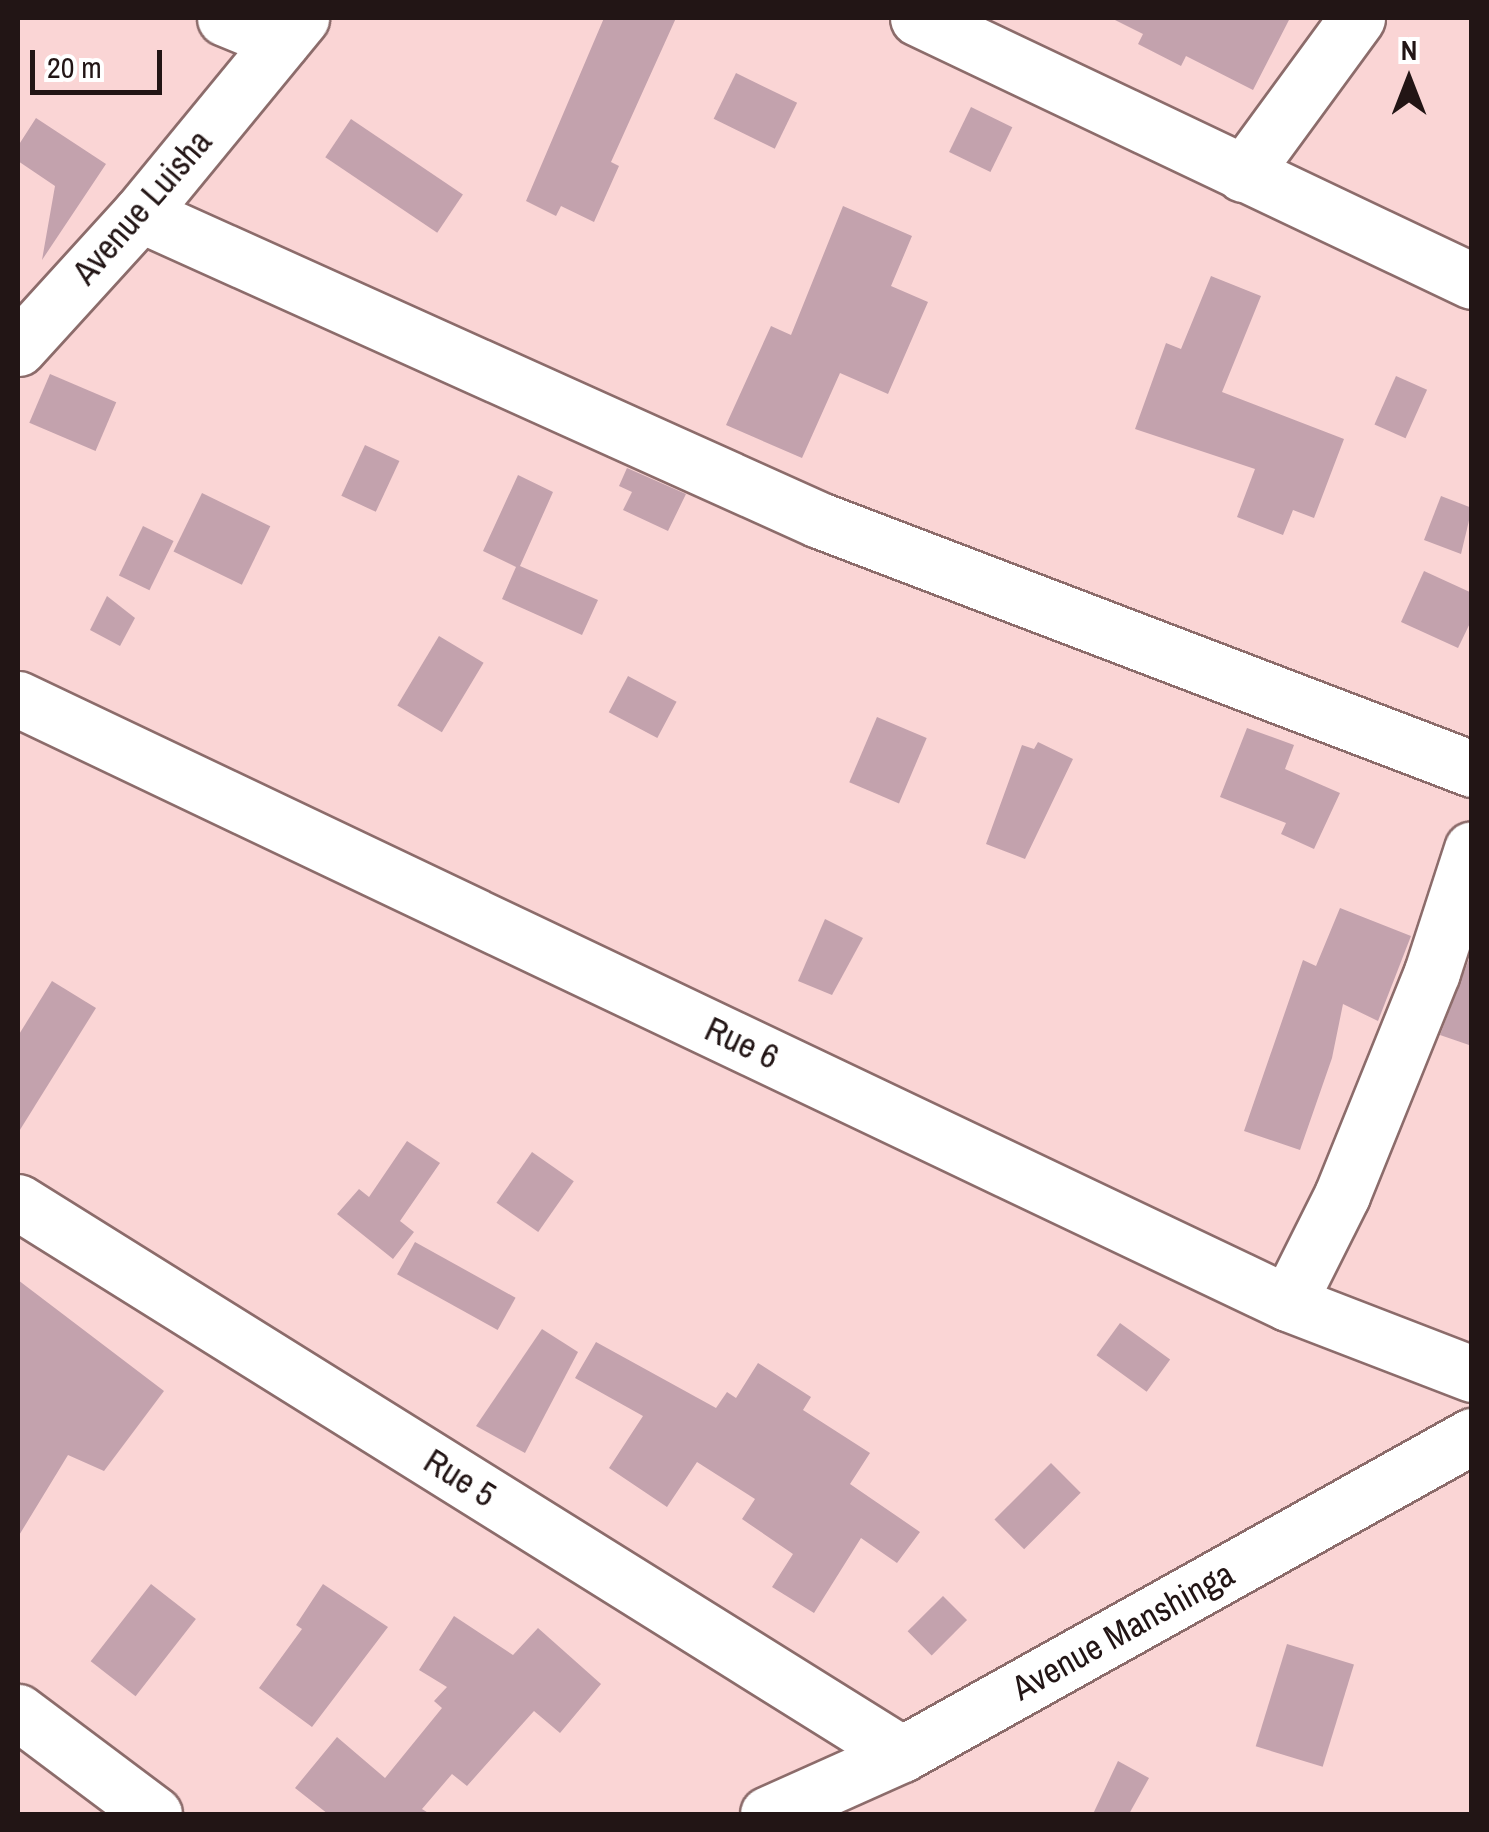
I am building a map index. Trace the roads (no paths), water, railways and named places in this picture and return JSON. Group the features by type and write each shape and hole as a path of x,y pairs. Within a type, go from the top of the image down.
{"street":[{"path":"225,18 291,29"},
{"path":"1242,174 1357,18"},
{"path":"941,23 1242,174 1472,281"},
{"name":"Avenue Luisha","path":"18,348 140,214 291,29"},
{"path":"140,214 819,520 1472,769"},
{"name":"Rue 6","path":"18,699 1288,1303 1472,1374"},
{"path":"1288,1303 1342,1194 1418,1006 1472,849"},
{"name":"Rue 5","path":"18,1202 902,1754"},
{"name":"Avenue Manshinga","path":"768,1814 902,1754 1472,1436"},
{"path":"18,1712 154,1814"}]}
